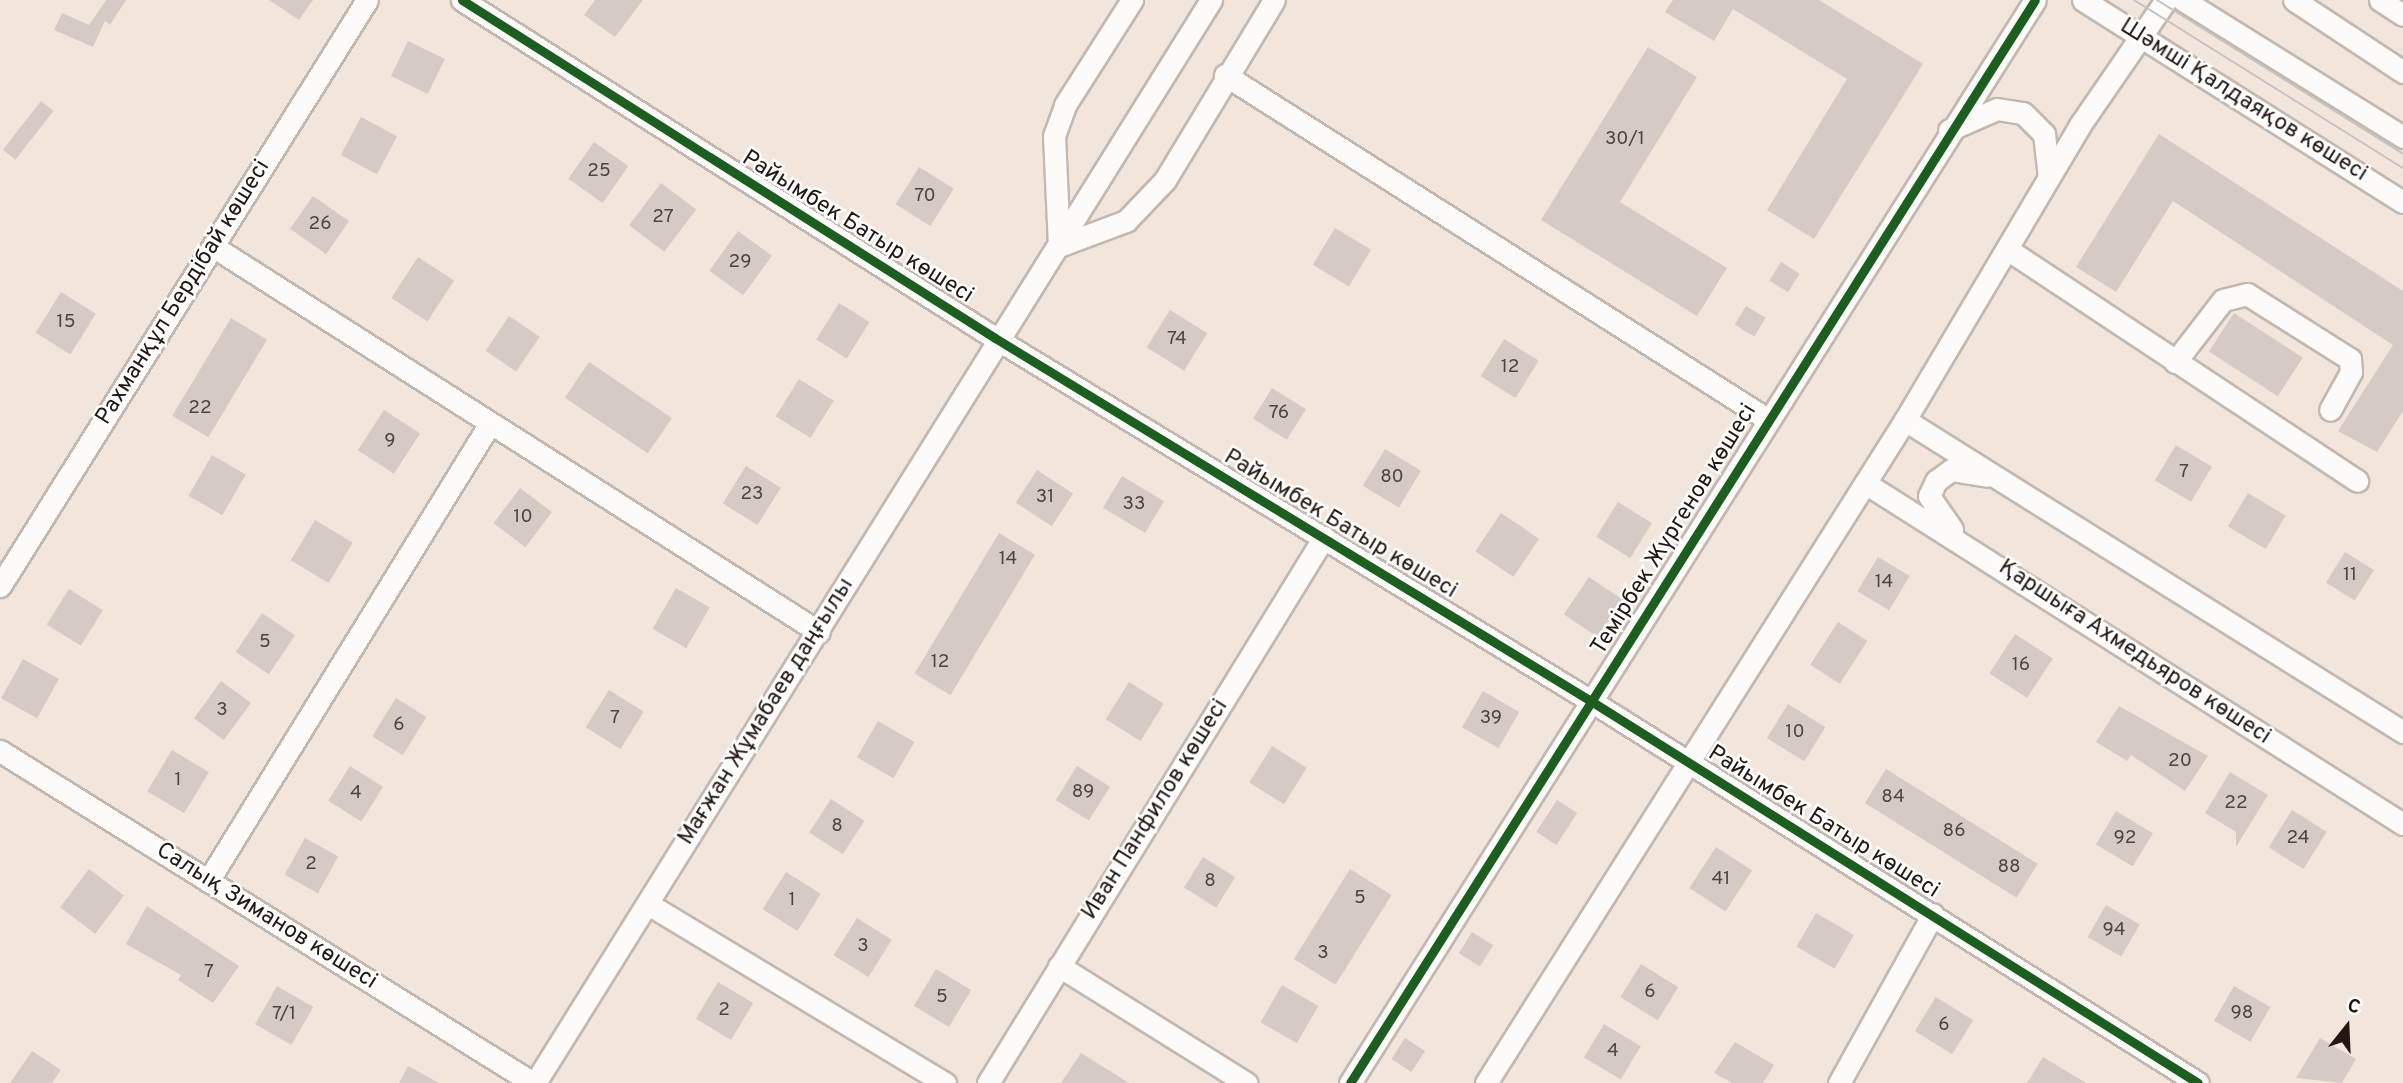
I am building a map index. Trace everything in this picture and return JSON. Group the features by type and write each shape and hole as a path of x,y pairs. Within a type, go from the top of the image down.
{"street":[{"name":"Рахманқұл Бердібай көшесі","path":"0,586 367,0"},
{"name":"Райымбек Батыр көшесі","path":"462,0 995,338 1591,701 2198,1083"},
{"path":"1132,0 1065,106 1054,136 1059,246 1126,221 1165,180 1225,75 1274,0"},
{"name":"Мағжан Жұмабаев даңғылы","path":"534,1083 819,632 995,338 1059,246 1211,0"},
{"name":"Темірбек Жүргенов көшесі","path":"1350,1083 1947,131 2035,0"},
{"name":"Шәмші Қалдаяқов көшесі","path":"2084,0 2403,202"},
{"path":"1486,1083 1686,760 1905,420 2049,177 2166,0"},
{"path":"2183,0 2403,136"},
{"path":"2294,0 2403,72"},
{"path":"2380,0 2403,15"},
{"path":"1225,75 1767,419"},
{"path":"1947,131 1997,108 2023,113 2044,134 2049,177"},
{"path":"214,247 489,425 819,632"},
{"path":"2007,249 2357,481"},
{"path":"2175,362 2223,300 2246,295 2350,359 2351,372 2330,410"},
{"path":"1905,420 2403,732"},
{"path":"208,881 489,425"},
{"path":"1973,550 1937,513 1929,496 1951,470 2002,482"},
{"name":"Қаршыға Ахмедьяров көшесі","path":"1865,483 2403,824"},
{"name":"Иван Панфилов көшесі","path":"988,1083 1324,537"},
{"name":"Салық Зиманов көшесі","path":"0,751 534,1083"},
{"path":"648,904 945,1083"},
{"path":"1839,1083 1933,914"},
{"path":"1059,966 1246,1083"}],"building":[{"path":"106,0 126,0 110,25 105,21 93,47 54,30 62,13 89,25"},
{"path":"269,0 313,0 299,20"},
{"path":"595,0 643,0 615,37 584,15"},
{"path":"1673,0 1819,0 1923,64 1814,239 1767,210 1847,79 1733,9 1714,41 1665,12"},
{"path":"408,41 445,59 428,94 391,76"},
{"path":"1648,47 1697,77 1620,202 1727,268 1697,316 1541,220"},
{"path":"41,101 54,111 15,160 3,150"},
{"path":"361,117 397,136 377,174 341,155"},
{"path":"2159,134 2403,291 2403,411 2377,452 2338,431 2393,345 2173,201 2116,292 2076,267"},
{"path":"594,142 628,166 603,203 568,179"},
{"path":"919,167 954,189 930,226 896,204"},
{"path":"661,183 696,209 664,252 629,225"},
{"path":"313,196 349,221 326,254 290,229"},
{"path":"1335,228 1371,250 1349,286 1313,265"},
{"path":"738,231 772,256 743,295 709,271"},
{"path":"418,257 454,280 427,322 391,298"},
{"path":"1781,262 1800,274 1788,292 1769,281"},
{"path":"61,292 96,314 70,354 36,333"},
{"path":"839,303 870,322 847,359 816,339"},
{"path":"1746,306 1766,318 1754,337 1735,325"},
{"path":"1170,310 1207,333 1184,371 1147,347"},
{"path":"2234,313 2303,358 2278,396 2209,352"},
{"path":"509,316 540,337 516,372 486,351"},
{"path":"231,318 267,340 208,437 172,416"},
{"path":"1504,339 1539,361 1515,398 1481,376"},
{"path":"589,362 672,418 648,454 565,398"},
{"path":"799,379 834,401 810,438 776,416"},
{"path":"1272,388 1306,409 1287,440 1253,419"},
{"path":"384,410 420,433 394,474 358,450"},
{"path":"2176,445 2212,467 2191,502 2155,480"},
{"path":"1385,449 1421,471 1399,507 1363,486"},
{"path":"212,455 246,474 222,515 188,496"},
{"path":"746,466 781,488 757,525 723,503"},
{"path":"1037,470 1073,493 1052,526 1016,503"},
{"path":"1122,476 1164,501 1145,533 1103,508"},
{"path":"520,488 552,512 525,547 494,523"},
{"path":"2248,493 2286,516 2266,549 2228,526"},
{"path":"1618,502 1652,523 1630,558 1596,537"},
{"path":"1501,513 1539,539 1513,577 1475,551"},
{"path":"315,520 353,543 329,583 291,560"},
{"path":"999,533 1035,555 951,695 915,674"},
{"path":"2345,552 2374,570 2355,601 2326,583"},
{"path":"1878,557 1910,576 1889,610 1857,591"},
{"path":"1589,577 1623,600 1598,637 1564,614"},
{"path":"676,588 710,608 686,648 652,629"},
{"path":"69,589 103,610 81,646 47,625"},
{"path":"262,613 295,635 269,674 236,652"},
{"path":"1838,622 1867,641 1840,684 1810,665"},
{"path":"2015,634 2053,659 2027,698 1989,673"},
{"path":"23,659 59,679 37,718 1,698"},
{"path":"221,681 251,703 224,740 194,718"},
{"path":"1129,682 1164,704 1140,741 1106,719"},
{"path":"609,690 644,712 620,749 586,727"},
{"path":"1483,691 1519,712 1498,748 1462,727"},
{"path":"396,698 427,717 403,755 372,736"},
{"path":"1788,704 1825,727 1804,761 1767,738"},
{"path":"2119,706 2208,756 2185,791 2131,755 2127,761 2096,742"},
{"path":"878,721 914,742 893,778 857,757"},
{"path":"1272,746 1307,768 1284,804 1249,782"},
{"path":"172,750 209,772 184,813 147,791"},
{"path":"350,766 383,787 361,821 328,801"},
{"path":"1077,766 1110,787 1089,821 1056,800"},
{"path":"1886,769 2038,864 2017,898 1865,803"},
{"path":"2230,772 2268,795 2236,847 2236,832 2205,813"},
{"path":"831,799 865,821 843,854 809,833"},
{"path":"1557,800 1577,813 1556,845 1536,832"},
{"path":"2292,810 2327,832 2303,869 2269,847"},
{"path":"2116,811 2153,833 2133,867 2096,844"},
{"path":"305,838 338,856 318,893 285,875"},
{"path":"1716,847 1752,870 1725,912 1689,888"},
{"path":"1203,857 1235,877 1216,908 1184,888"},
{"path":"89,869 124,895 95,934 60,907"},
{"path":"1350,869 1392,895 1335,985 1294,959"},
{"path":"786,872 821,894 797,931 763,909"},
{"path":"2106,905 2140,924 2121,957 2088,937"},
{"path":"147,906 239,966 213,1003 178,980 181,975 126,944"},
{"path":"1816,913 1854,935 1835,969 1796,947"},
{"path":"857,918 892,940 868,977 834,955"},
{"path":"1472,932 1493,945 1480,966 1459,953"},
{"path":"1641,964 1678,987 1658,1020 1620,997"},
{"path":"936,969 971,990 949,1027 914,1006"},
{"path":"718,982 753,1003 731,1040 696,1019"},
{"path":"1282,985 1318,1006 1297,1043 1260,1022"},
{"path":"277,986 313,1007 291,1045 255,1024"},
{"path":"2234,986 2270,1007 2250,1042 2214,1021"},
{"path":"1936,997 1973,1020 1952,1054 1915,1031"},
{"path":"1604,1024 1641,1046 1621,1080 1584,1057"},
{"path":"1405,1038 1425,1051 1412,1072 1391,1059"},
{"path":"2320,1038 2356,1059 2342,1083 2296,1078"},
{"path":"1735,1042 1774,1065 1763,1083 1732,1083 1714,1073"},
{"path":"32,1051 61,1070 52,1083 10,1083"},
{"path":"1081,1053 1129,1083 1061,1083"},
{"path":"2043,1057 2086,1083 2027,1083"},
{"path":"408,1066 439,1083 399,1083"}],"tram line":[{"path":"2134,0 2403,168"},
{"path":"2157,0 2403,154"}],"cycle path":[{"path":"462,0 995,338 1591,701 2198,1083"},
{"path":"1350,1083 2035,0"}]}
